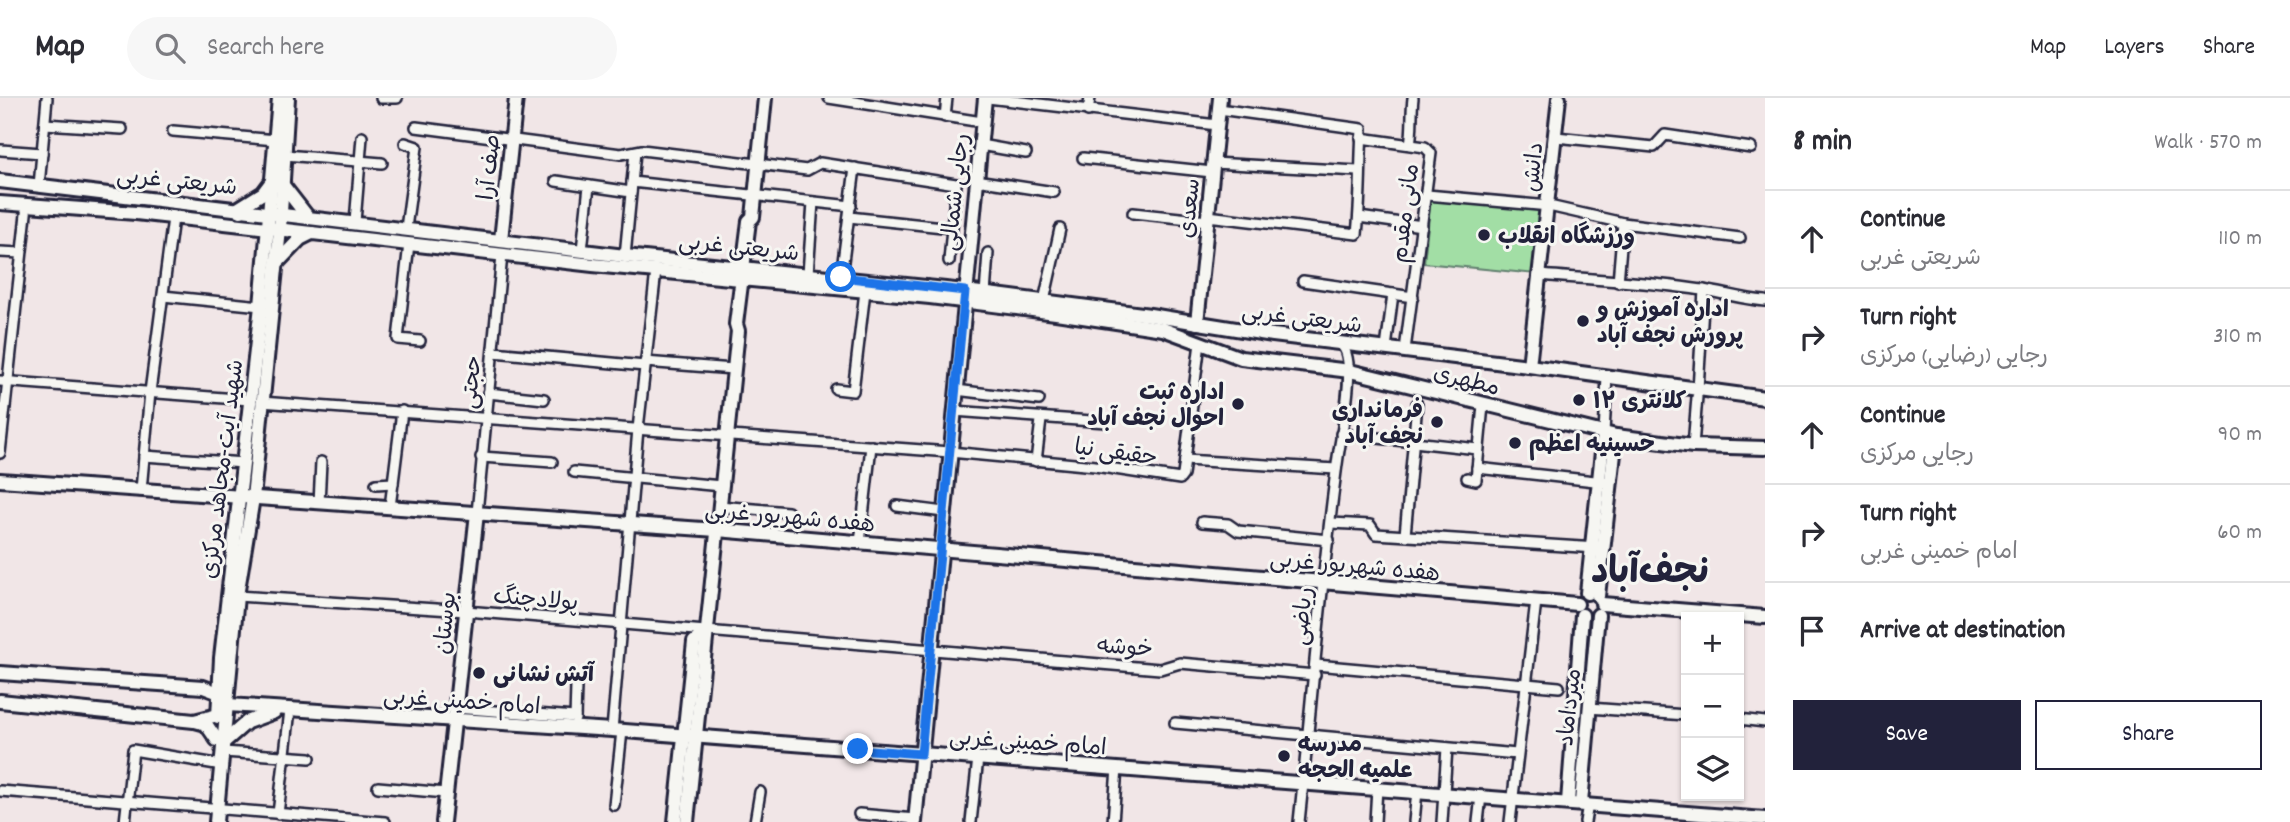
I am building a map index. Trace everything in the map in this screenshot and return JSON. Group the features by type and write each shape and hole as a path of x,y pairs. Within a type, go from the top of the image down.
{"main road":[{"path":"274,229 279,98"},
{"path":"238,225 242,213 239,208 263,193 278,176 285,155 288,98"},
{"name":"صف آرا","path":"502,240 516,98"},
{"path":"738,331 743,325 755,222 753,217 765,98"},
{"name":"رجایی شمالی","path":"915,821 964,297 986,98"},
{"name":"دانش","path":"1529,366 1559,98"},
{"name":"سعدی","path":"1197,323 1219,104"},
{"path":"278,176 307,216"},
{"name":"شریعتی غربی","path":"0,181 582,250 710,271"},
{"name":"شریعتی غربی","path":"0,203 173,218 656,271 747,274 866,291 964,297 985,293 1338,343 1529,366 1697,393 1765,398"},
{"path":"687,822 694,642 705,633 738,331 738,305 747,274 746,247 749,221 753,217"},
{"name":"شهید آیت-مجاهد مرکزی","path":"249,477 244,463 276,264 274,229"},
{"name":"شهید آیت-مجاهد مرکزی","path":"220,753 228,705 256,401 261,306 274,229"},
{"path":"276,264 300,239 312,233"},
{"path":"738,305 731,291 710,271 746,247"},
{"name":"شریعتی غربی","path":"747,274 841,277 1163,329"},
{"name":"مطهری","path":"1163,329 1241,358 1349,369 1483,405 1610,434 1693,446 1765,448"},
{"name":"میرداماد","path":"1579,803 1589,708 1598,548 1610,434"},
{"path":"236,524 232,513 219,496 230,493 249,477 279,500"},
{"name":"هفده شهریور غربی","path":"0,480 717,530 1536,601 1579,610 1590,618 1596,602"},
{"name":"شهید آیت-مجاهد مرکزی","path":"220,753 206,719 219,693 236,524 246,498"},
{"name":"بوستان","path":"443,822 477,513"},
{"path":"1579,610 1580,597 1596,602 1765,617"},
{"name":"میرداماد","path":"1579,610 1579,803"},
{"path":"198,687 211,682 221,658"},
{"path":"0,673 198,687 219,693 228,705 206,719 0,701"},
{"name":"امام خمینی غربی","path":"228,705 287,710 455,714 575,722 617,731 1765,819"},
{"path":"220,753 247,722 287,710"},
{"path":"206,719 220,753 213,816"},
{"path":"675,822 691,736"}],"street":[{"path":"39,186 47,98"},
{"path":"381,98 397,98"},
{"path":"830,98 982,122"},
{"path":"945,117 947,98"},
{"path":"986,98 1217,125"},
{"path":"1088,111 1090,98"},
{"path":"1410,145 1415,117 1411,111 1413,98"},
{"name":"مانی مقدم","path":"1219,104 1362,129 1361,138 1425,146 1431,153 1405,350"},
{"path":"45,124 122,129"},
{"path":"416,127 621,154 642,150 807,170 820,163 956,184 948,261"},
{"path":"173,131 276,140"},
{"path":"1556,137 1654,147 1665,135 1751,148"},
{"path":"355,222 362,136"},
{"path":"1133,213 1357,234 1362,189 1358,171 1361,138"},
{"path":"405,143 417,146 406,228"},
{"path":"980,145 1026,153"},
{"path":"1,150 42,153"},
{"path":"625,256 635,152"},
{"path":"285,155 382,163"},
{"path":"1083,158 1213,168 1358,171"},
{"path":"841,277 855,168"},
{"path":"976,180 1054,192"},
{"path":"556,181 589,186 755,195 851,206"},
{"path":"582,250 589,186"},
{"path":"1427,195 1549,206 1623,223 1740,239"},
{"path":"808,274 813,202"},
{"path":"0,453 3,381 27,205"},
{"path":"849,217 952,228"},
{"path":"1359,217 1423,226"},
{"path":"141,490 150,392 173,218"},
{"path":"1618,282 1623,223"},
{"path":"1044,301 1060,229"},
{"path":"410,244 398,339 420,341"},
{"path":"0,252 21,253"},
{"path":"985,293 988,253"},
{"name":"حجتی","path":"477,513 502,255"},
{"path":"614,805 622,625 638,429 656,271"},
{"path":"1541,275 1704,290 1733,298 1765,301"},
{"path":"1303,281 1413,297"},
{"path":"1693,446 1704,290"},
{"path":"836,389 853,391 866,291"},
{"path":"1386,348 1393,294"},
{"path":"163,296 261,306"},
{"name":"حقیقی نیا","path":"3,381 950,452 1095,466 1180,479 1185,460 1200,343"},
{"path":"1338,343 1348,353 1349,369"},
{"name":"ریاضی","path":"1299,822 1336,469 1349,369 1354,349 1360,345"},
{"path":"493,352 733,369"},
{"path":"1607,377 1605,419 1610,434"},
{"path":"956,390 1039,400"},
{"path":"488,393 544,399"},
{"path":"1405,536 1417,404"},
{"path":"1467,478 1476,480 1483,405"},
{"path":"390,507 402,411"},
{"path":"954,411 1041,420 1049,417 1106,422"},
{"path":"1036,461 1041,420"},
{"path":"1341,434 1478,449"},
{"path":"860,543 871,446"},
{"path":"144,456 244,463"},
{"path":"481,457 552,462"},
{"path":"1185,460 1336,469"},
{"path":"319,503 321,462"},
{"path":"1477,468 1604,482"},
{"path":"574,472 721,486"},
{"path":"376,484 393,483"},
{"path":"719,506 788,512"},
{"path":"897,506 944,512"},
{"path":"1202,522 1227,524 1238,531 1329,540"},
{"path":"1331,523 1370,525 1376,534 1598,548"},
{"name":"پولادچنگ","path":"237,596 466,611 705,633"},
{"path":"1510,822 1524,683 1536,601"},
{"name":"خوشه","path":"705,633 931,648 1160,669 1180,663 1559,687"},
{"path":"575,722 576,685"},
{"path":"1589,708 1681,715"},
{"path":"278,814 287,710"},
{"path":"1744,720 1765,722"},
{"path":"1175,723 1306,737 1517,754"},
{"path":"1442,822 1447,748"},
{"path":"125,822 133,750 310,758"},
{"path":"971,822 978,758"},
{"path":"1113,822 1116,768"},
{"path":"378,787 446,793"},
{"path":"1375,822 1377,788"},
{"path":"0,791 127,801 213,816 278,814 385,822"},
{"path":"1414,822 1417,791"},
{"path":"755,822 760,792"},
{"path":"1478,822 1481,796"},
{"path":"1579,803 1586,822"},
{"path":"859,814 915,821"}],"green space":[{"name":"ورزشگاه انقلاب","path":"1431,198 1544,208 1536,274 1424,263"}],"place":[{"name":"ورزشگاه انقلاب","path":"1484,235"},
{"name":"اداره آموزش و پرورش نجف آباد","path":"1583,321"},
{"name":"کلانتری ۱۲","path":"1579,400"},
{"name":"اداره ثبت احوال نجف آباد","path":"1238,404"},
{"name":"فرمانداری نجف آباد","path":"1437,422"},
{"name":"حسینیه اعظم","path":"1515,443"},
{"name":"آتش نشانی","path":"479,673"},
{"name":"مدرسه علمیه الحجه","path":"1284,756"}],"district":[{"name":"نجف‌آباد","path":"1650,569"}],"route":[{"path":"841,277 965,291 921,754 858,749"}]}
